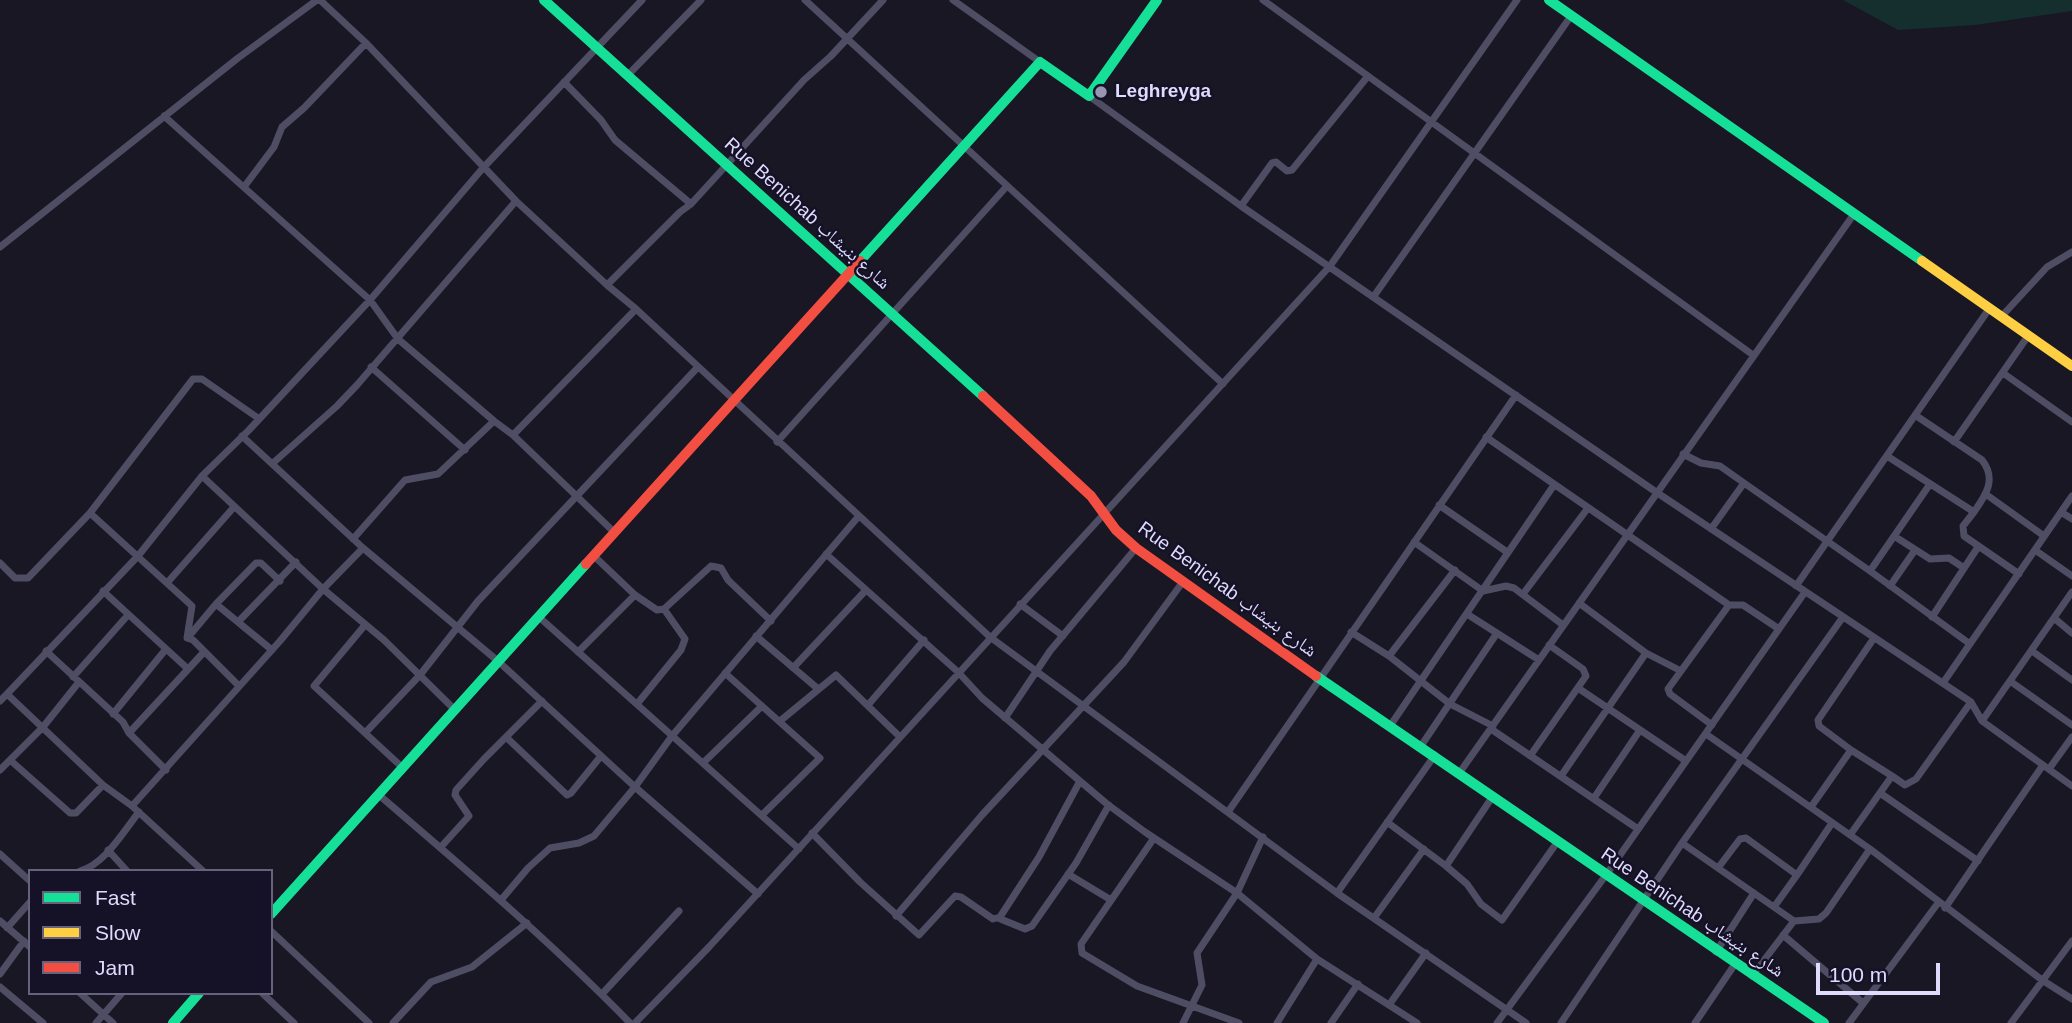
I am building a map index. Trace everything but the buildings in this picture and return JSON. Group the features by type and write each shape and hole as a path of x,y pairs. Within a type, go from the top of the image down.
{"street":[{"path":"0,247 164,116 318,0 366,43 516,201 990,638 1337,893 1526,1023"},
{"name":"Rue Benichab شارع بنيشاب","path":"544,0 1091,496 1116,530 1136,548 1319,678 1460,772 1716,952 1824,1023"},
{"path":"0,701 138,556 202,476 370,300 483,168 642,0"},
{"path":"627,76 701,0"},
{"path":"805,0 1223,384"},
{"path":"607,285 691,204 804,80 831,56 883,0"},
{"path":"953,0 1241,206 1656,492 1971,702 1982,721 2072,786"},
{"path":"1089,96 1157,0"},
{"path":"1263,0 1753,355"},
{"path":"379,795 527,923 632,1023 758,894 1331,266 1517,0"},
{"path":"1549,0 2072,366"},
{"path":"1374,296 1571,16"},
{"path":"244,187 274,147 278,133 288,121 304,108 366,43"},
{"path":"273,912 1040,62"},
{"path":"1241,206 1274,162 1287,171 1292,170 1368,76"},
{"path":"564,82 601,120 615,140 691,204"},
{"path":"164,116 370,300 398,338 513,435 615,533"},
{"path":"777,442 1007,186"},
{"path":"273,463 338,406 516,201"},
{"path":"1460,772 1854,214"},
{"path":"2001,317 2047,267 2072,252"},
{"path":"513,435 636,309"},
{"path":"1796,586 1989,309"},
{"path":"1954,442 2028,336"},
{"path":"370,367 464,450"},
{"path":"365,733 420,675 478,601 698,367"},
{"path":"2003,373 2072,422"},
{"path":"0,563 15,578 28,578 90,513 193,379 202,379 258,418"},
{"path":"1228,812 1516,395"},
{"path":"1915,415 1982,460 1987,467 1990,484 1987,495 1962,531 1964,536 1978,547 2018,574"},
{"path":"354,539 405,480 438,474 494,421"},
{"path":"242,436 363,548 499,662 635,787 758,894"},
{"path":"1486,437 1729,604 1743,605 1779,629"},
{"path":"1684,454 1702,463 1720,466 1870,570 1970,645"},
{"path":"1887,456 1973,512"},
{"path":"202,476 455,710"},
{"path":"1711,529 1744,483"},
{"path":"1870,570 1930,484"},
{"path":"1390,726 1554,485"},
{"path":"1987,495 2044,536"},
{"path":"1943,683 2072,496"},
{"path":"1439,505 1507,552"},
{"path":"167,583 234,507"},
{"path":"1523,594 1588,508"},
{"path":"2061,512 2072,519"},
{"path":"90,513 191,606 187,638"},
{"path":"501,900 528,868 550,848 588,841 635,787 671,736 858,517"},
{"path":"1894,536 1930,559 1949,558 1964,568"},
{"path":"1414,542 1483,591 1509,586 1563,625"},
{"path":"1932,617 1978,547"},
{"path":"132,806 323,589 363,548"},
{"path":"1005,718 1050,651 1136,548"},
{"path":"1890,586 1915,550"},
{"path":"2035,550 2072,576"},
{"path":"826,554 924,640 982,698 1109,805 1237,893 1317,959 1417,1023"},
{"path":"594,556 654,609 664,609 715,565 721,568 728,580 771,621"},
{"path":"187,638 258,562 280,581"},
{"path":"239,621 296,562"},
{"path":"1389,656 1455,570"},
{"path":"896,916 982,815 1124,662 1182,583"},
{"path":"793,668 866,590"},
{"path":"103,591 188,669"},
{"path":"1497,1023 1606,875 1805,592"},
{"path":"1982,721 2072,592"},
{"path":"578,652 595,632 635,595"},
{"path":"1578,603 1646,653 1681,671"},
{"path":"216,604 272,650"},
{"path":"1020,604 1063,636"},
{"path":"1712,725 1668,692 1729,604"},
{"path":"637,704 681,650 685,639 664,609"},
{"path":"1467,614 1539,660"},
{"path":"0,770 43,727 76,679 128,615"},
{"path":"539,617 799,849"},
{"path":"1561,1023 1682,843 1843,617"},
{"path":"2054,618 2072,633"},
{"path":"365,625 314,686 403,768"},
{"path":"1351,632 1389,656 1450,704 1492,727 1638,829"},
{"path":"1421,746 1497,634"},
{"path":"756,636 817,688"},
{"path":"187,638 239,686"},
{"path":"1874,638 1818,720 1819,726 1851,750 1905,785 1913,782 1971,702"},
{"path":"868,705 924,640"},
{"path":"1530,756 1586,676 1585,671 1549,645"},
{"path":"113,714 166,649"},
{"path":"46,651 122,722 166,769"},
{"path":"2032,651 2072,680"},
{"path":"130,733 204,652"},
{"path":"1561,776 1646,653"},
{"path":"725,673 820,758 761,815"},
{"path":"780,721 835,675 900,737"},
{"path":"2010,681 2072,725"},
{"path":"1577,688 1686,761"},
{"path":"7,694 103,785 132,806 202,869"},
{"path":"440,848 469,816 455,795 456,790 542,701"},
{"path":"703,763 762,706"},
{"path":"1594,798 1640,730"},
{"path":"1706,734 1870,849 1942,906 2072,999"},
{"path":"506,737 567,795 601,756"},
{"path":"1849,1023 1978,861 2046,767 2072,737"},
{"path":"1811,807 1851,750"},
{"path":"1337,893 1435,755"},
{"path":"10,760 70,813 76,813 103,785"},
{"path":"1850,835 1892,776"},
{"path":"998,918 1039,857 1080,781"},
{"path":"1880,793 1978,861"},
{"path":"1446,866 1493,796"},
{"path":"812,833 916,934 920,934 955,895 993,919 998,918 1029,929 1068,874 1109,805"},
{"path":"86,869 108,850 139,812"},
{"path":"1387,822 1446,866 1467,884 1481,904 1502,920 1558,841"},
{"path":"1774,907 1832,823"},
{"path":"1183,1023 1202,985 1198,953 1237,893 1263,837"},
{"path":"1154,838 1081,944 1085,957 1138,986 1239,1023"},
{"path":"1718,868 1740,839 1748,838 1797,875"},
{"path":"1682,843 1794,921 1819,919 1870,849"},
{"path":"1374,918 1424,849"},
{"path":"108,850 124,869"},
{"path":"0,854 28,879"},
{"path":"1068,874 1111,900"},
{"path":"1716,952 1754,893"},
{"path":"7,928 28,904"},
{"path":"601,994 679,911"},
{"path":"0,921 27,944 0,974"},
{"path":"1752,976 1794,921"},
{"path":"393,1023 431,982 472,967 527,923"},
{"path":"273,933 369,1023"},
{"path":"1783,935 1863,1003"},
{"path":"2011,1023 2072,941"},
{"path":"1389,1005 1426,953"},
{"path":"1277,1023 1317,959"},
{"path":"1695,1023 1735,964"},
{"path":"1331,1023 1358,984"},
{"path":"0,987 43,1023"},
{"path":"82,995 113,1023"},
{"path":"96,1023 120,995"},
{"path":"173,1023 198,995"},
{"path":"264,995 294,1023"}],"green space":[{"path":"1843,0 2072,0 2072,11 1975,25 1898,30"}],"traffic: fast":[{"path":"544,0 983,396"},
{"path":"860,261 1040,62 1089,96 1157,0"},
{"path":"1549,0 1922,261"},
{"path":"273,912 586,564"},
{"path":"1316,676 1824,1023"},
{"path":"173,1023 197,995"}],"traffic: slow":[{"path":"1922,261 2072,366"}],"traffic: jam":[{"path":"586,564 860,261"},
{"path":"983,396 1091,496 1116,530 1136,548 1316,676"}],"place":[{"name":"Leghreyga","path":"1101,92"}]}
